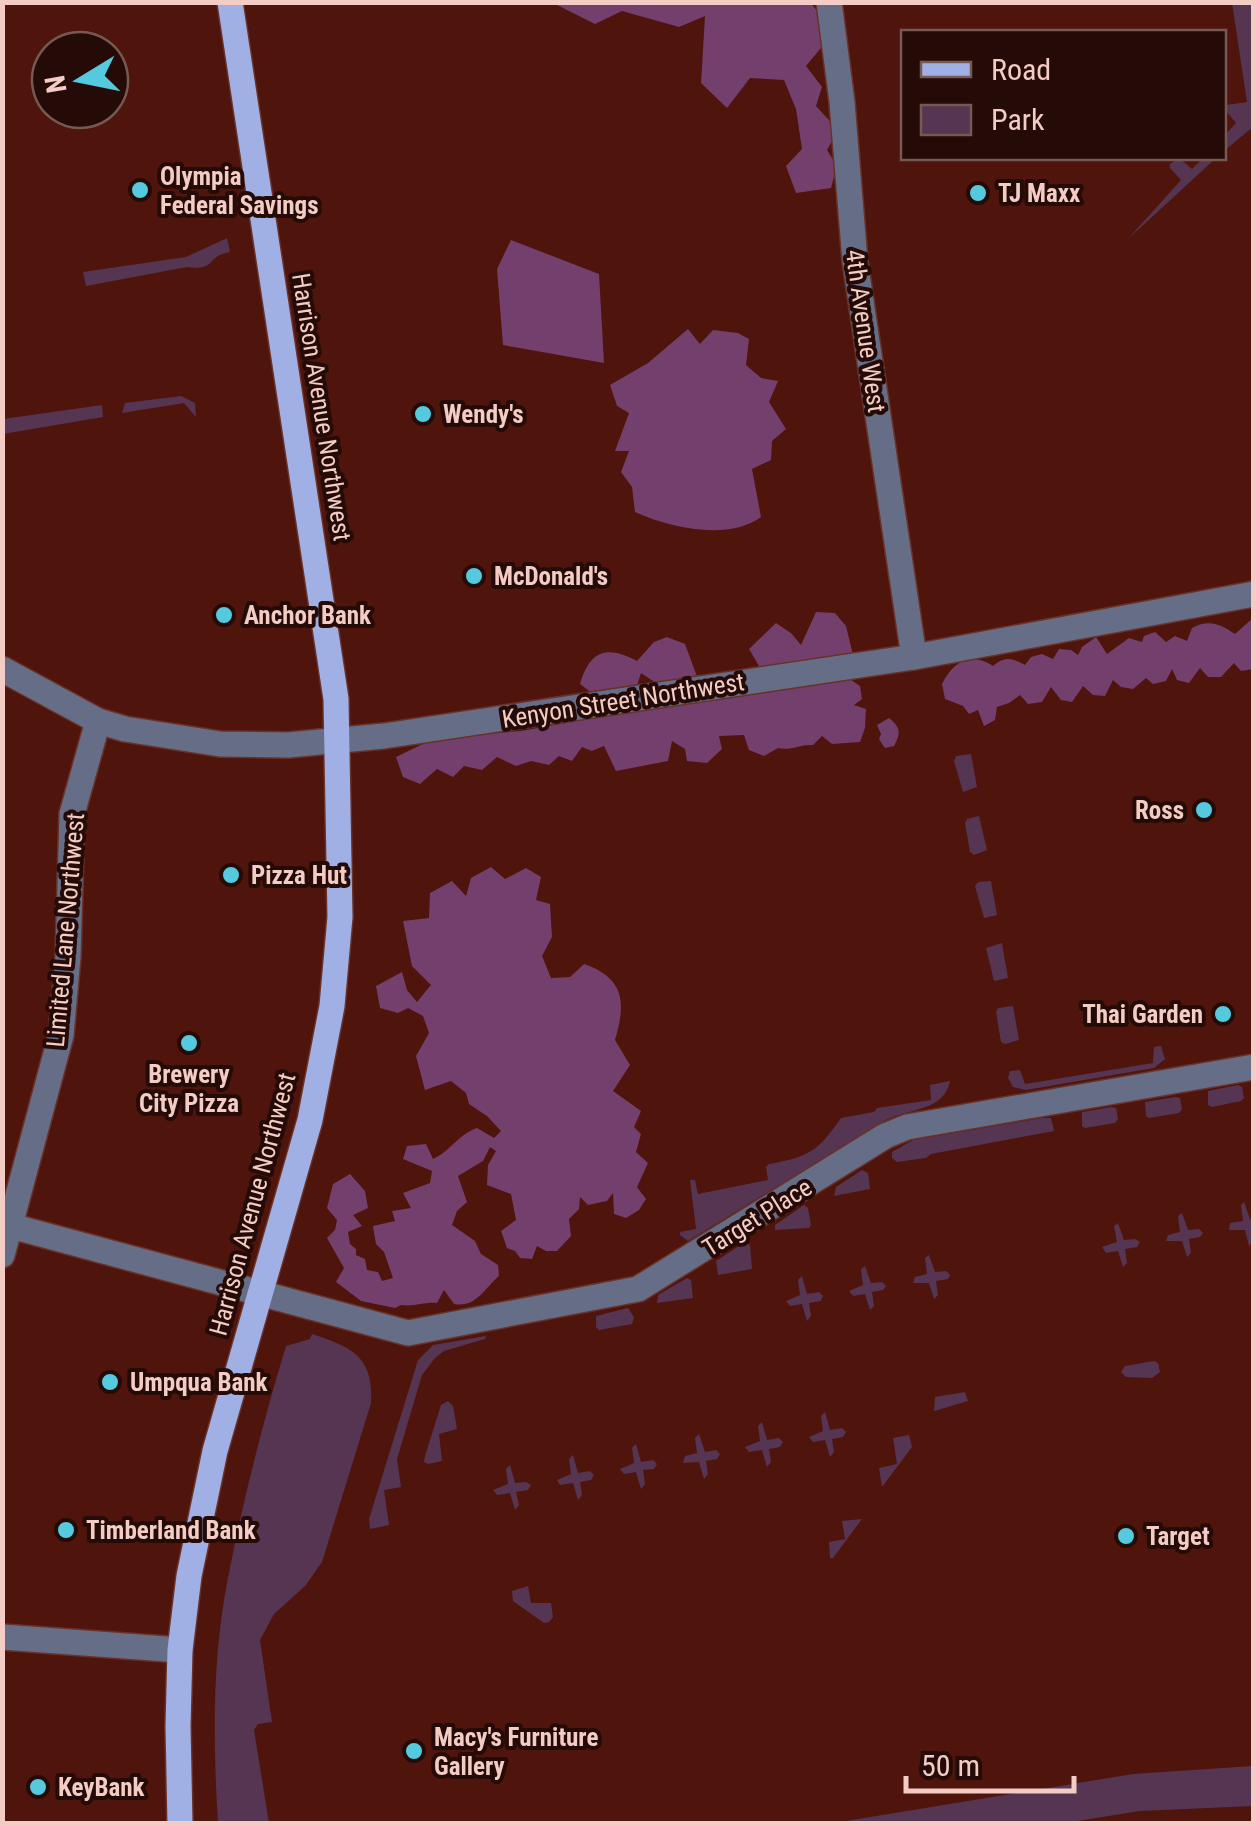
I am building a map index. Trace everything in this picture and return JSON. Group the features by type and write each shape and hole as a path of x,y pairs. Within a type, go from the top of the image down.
{"main road":[{"name":"Harrison Avenue Northwest","path":"180,1824 180,1650 200,1516 310,1120 332,1006 340,917 336,699 230,2"}],"street":[{"name":"4th Avenue West","path":"828,2 842,102 855,261 914,658"},
{"name":"Kenyon Street Northwest","path":"2,669 98,721 160,736 220,744 288,745 384,736 914,658 1254,594"},
{"name":"Limited Lane Northwest","path":"2,1255 60,1035 68,957 72,814 98,721"},
{"name":"Target Place","path":"11,1226 408,1333 629,1293 660,1278 885,1136 907,1127 1254,1067"},
{"path":"2,1637 180,1650"}],"green space":[{"path":"1232,3 1253,3 1253,127 1226,149 1226,134 1236,123 1226,111 1226,105 1247,102"},
{"path":"1181,160 1192,169 1201,160 1214,160 1128,239 1181,180 1170,164"},
{"path":"227,238 230,252 203,267 86,286 83,272 186,257"},
{"path":"181,396 195,403 196,417 184,403 122,413 125,403"},
{"path":"102,405 103,417 3,434 3,419"},
{"path":"971,754 977,787 963,792 954,761 956,756"},
{"path":"979,816 987,850 974,855 970,852 965,823"},
{"path":"991,881 997,915 984,918 975,886"},
{"path":"1002,943 1008,978 994,981 986,948"},
{"path":"1013,1006 1019,1040 1005,1044 1001,1042 996,1012 998,1008"},
{"path":"1161,1046 1165,1059 1154,1068 1026,1090 1013,1087 1008,1078 1010,1071 1020,1070 1025,1084 1153,1063 1154,1047"},
{"path":"950,1081 947,1091 934,1103 886,1120 688,1241 680,1235 696,1229 690,1180 695,1180 698,1194 768,1180 769,1164 811,1151 841,1118 931,1100 930,1085"},
{"path":"1242,1087 1241,1101 1208,1105 1208,1091"},
{"path":"1180,1098 1179,1113 1146,1116 1145,1102"},
{"path":"1116,1108 1115,1123 1082,1126 1082,1112"},
{"path":"1051,1118 1054,1131 926,1158 897,1162 892,1158 892,1152 913,1140"},
{"path":"862,1170 868,1173 870,1189 834,1196 836,1187"},
{"path":"1244,1202 1253,1219 1253,1242 1249,1246 1245,1230 1229,1230 1230,1223 1243,1221"},
{"path":"804,1205 808,1208 809,1228 775,1230 775,1225"},
{"path":"1182,1213 1188,1230 1199,1229 1203,1233 1189,1239 1191,1253 1187,1257 1182,1241 1166,1241 1168,1235 1180,1232 1178,1216"},
{"path":"1118,1223 1124,1240 1140,1242 1137,1247 1125,1249 1127,1263 1123,1267 1118,1251 1106,1253 1102,1247 1117,1242 1114,1226"},
{"path":"745,1242 750,1245 752,1269 718,1275 716,1261"},
{"path":"929,1255 935,1272 946,1271 950,1275 936,1281 938,1295 934,1299 929,1283 913,1283 915,1277 927,1274 925,1258"},
{"path":"865,1266 871,1283 882,1282 886,1286 872,1292 874,1306 870,1310 865,1294 853,1296 849,1291 863,1285 861,1269"},
{"path":"802,1276 807,1294 819,1292 823,1296 821,1301 809,1303 811,1316 807,1321 802,1304 790,1306 786,1301 800,1295 798,1280"},
{"path":"687,1278 691,1280 693,1298 657,1303 658,1295"},
{"path":"628,1308 634,1317 632,1324 599,1330 596,1327 596,1316"},
{"path":"312,1334 358,1356 369,1375 371,1403 322,1562 305,1586 274,1614 260,1640 272,1722 258,1724 254,1730 269,1823 218,1823 215,1700 228,1578 254,1461 286,1346 310,1339"},
{"path":"486,1336 444,1351 422,1375 397,1459 401,1487 384,1490 389,1525 370,1529 369,1519 418,1360 433,1345"},
{"path":"1154,1361 1160,1372 1152,1378 1126,1377 1121,1372 1125,1366"},
{"path":"965,1392 968,1401 934,1411 935,1397"},
{"path":"448,1401 453,1406 457,1429 439,1434 442,1461 428,1464 424,1462 425,1456 441,1405"},
{"path":"825,1412 830,1430 842,1428 846,1432 843,1437 832,1439 834,1452 830,1457 825,1440 813,1442 809,1437 823,1431 821,1416"},
{"path":"762,1422 767,1440 779,1438 783,1442 780,1447 769,1449 771,1462 767,1467 762,1450 749,1452 745,1447 760,1441 758,1426"},
{"path":"699,1434 705,1452 716,1450 720,1454 717,1459 706,1461 708,1474 704,1479 699,1462 683,1463 685,1456 697,1453 695,1438"},
{"path":"909,1435 912,1447 882,1487 879,1468 897,1464 893,1438"},
{"path":"636,1444 641,1462 653,1460 657,1464 654,1469 643,1470 645,1484 641,1489 636,1472 624,1474 620,1469 634,1463 632,1448"},
{"path":"573,1455 578,1473 590,1471 594,1475 591,1480 580,1482 582,1495 578,1500 573,1483 560,1485 557,1480 571,1474 569,1459"},
{"path":"510,1465 515,1483 531,1485 528,1490 516,1492 519,1505 515,1510 510,1493 497,1495 493,1490 508,1484 506,1469"},
{"path":"862,1519 830,1558 829,1542 845,1539 842,1521"},
{"path":"528,1586 531,1603 551,1603 553,1617 549,1622 544,1623 513,1601 512,1591"},
{"path":"1253,1766 1253,1806 1140,1811 1065,1823 834,1823 1133,1774"}],"shaded area":[{"path":"553,3 811,3 817,11 825,43 806,66 822,87 816,106 838,130 827,150 837,166 831,188 796,193 786,166 802,149 796,109 784,80 750,78 727,108 701,83 705,16 679,27 622,11 595,24"},
{"path":"511,240 599,274 604,363 503,345 497,269"},
{"path":"688,329 700,344 713,330 738,333 749,339 746,365 761,378 778,381 769,402 786,429 772,441 771,460 752,469 761,517 733,529 699,530 635,512 632,487 621,472 629,451 615,451 629,413 617,406 610,385 648,363"},
{"path":"816,612 835,613 846,626 853,655 842,674 860,686 862,699 854,705 866,709 860,742 832,744 822,736 813,745 778,748 764,756 749,750 744,735 719,736 722,749 707,763 687,761 685,749 672,741 668,761 616,771 604,746 592,751 582,747 572,761 559,756 549,765 531,761 516,766 497,757 482,770 464,766 453,777 437,769 420,784 403,777 396,757 435,738 521,731 627,712 655,702 685,705 689,682 659,685 641,673 637,686 596,696 580,684 589,664 601,654 617,653 637,661 654,642 667,637 685,644 705,698 731,698 756,687 759,666 749,649 776,623 801,645"},
{"path":"1253,618 1253,669 1241,671 1234,663 1221,677 1208,677 1200,668 1189,683 1177,680 1172,669 1166,681 1153,684 1146,678 1133,689 1121,687 1113,680 1105,696 1093,695 1083,686 1072,702 1061,700 1051,687 1042,702 1028,704 1020,695 997,707 995,720 984,726 978,710 969,714 963,706 945,699 942,684 946,676 970,659 993,666 1009,659 1025,665 1031,657 1042,654 1053,659 1059,649 1078,655 1096,637 1107,654 1129,638 1142,642 1144,636 1155,632 1166,642 1175,636 1187,641 1192,628 1209,623 1235,634"},
{"path":"889,718 899,734 894,746 885,748 877,725"},
{"path":"491,867 505,879 526,868 541,877 536,900 550,904 552,937 542,956 551,978 570,977 584,964 615,984 621,1014 615,1040 630,1065 613,1091 641,1111 634,1127 641,1134 636,1152 648,1163 637,1187 646,1199 639,1210 626,1218 614,1214 613,1193 607,1201 588,1205 580,1197 579,1209 569,1219 571,1236 557,1251 537,1246 532,1259 520,1258 507,1248 501,1231 516,1220 511,1194 487,1185 488,1165 496,1151 490,1147 483,1161 458,1176 467,1202 457,1211 452,1225 475,1241 481,1254 498,1265 499,1276 468,1303 454,1304 444,1290 437,1303 395,1308 361,1301 336,1282 344,1268 327,1238 335,1230 337,1220 327,1208 333,1184 350,1174 365,1191 368,1208 353,1215 362,1226 348,1232 350,1244 356,1255 365,1259 367,1270 378,1272 382,1281 393,1278 384,1252 376,1244 373,1226 395,1221 392,1211 411,1208 403,1193 430,1183 432,1171 403,1159 407,1146 426,1144 433,1159 477,1128 494,1138 501,1131 469,1104 466,1093 451,1081 425,1090 416,1056 429,1033 423,1016 408,1008 398,1013 380,1008 376,986 402,972 407,990 417,1002 431,985 412,966 403,921 429,918 430,893 452,881 466,896 471,878"}],"place":[{"name":"Olympia Federal Savings","path":"140,190"},
{"name":"TJ Maxx","path":"978,193"},
{"name":"Wendy's","path":"423,414"},
{"name":"McDonald's","path":"474,576"},
{"name":"Anchor Bank","path":"224,615"},
{"name":"Ross","path":"1204,810"},
{"name":"Pizza Hut","path":"231,875"},
{"name":"Thai Garden","path":"1223,1014"},
{"name":"Brewery City Pizza","path":"189,1043"},
{"name":"Umpqua Bank","path":"110,1382"},
{"name":"Timberland Bank","path":"66,1530"},
{"name":"Target","path":"1126,1536"},
{"name":"Macy's Furniture Gallery","path":"414,1751"},
{"name":"KeyBank","path":"38,1787"}]}
